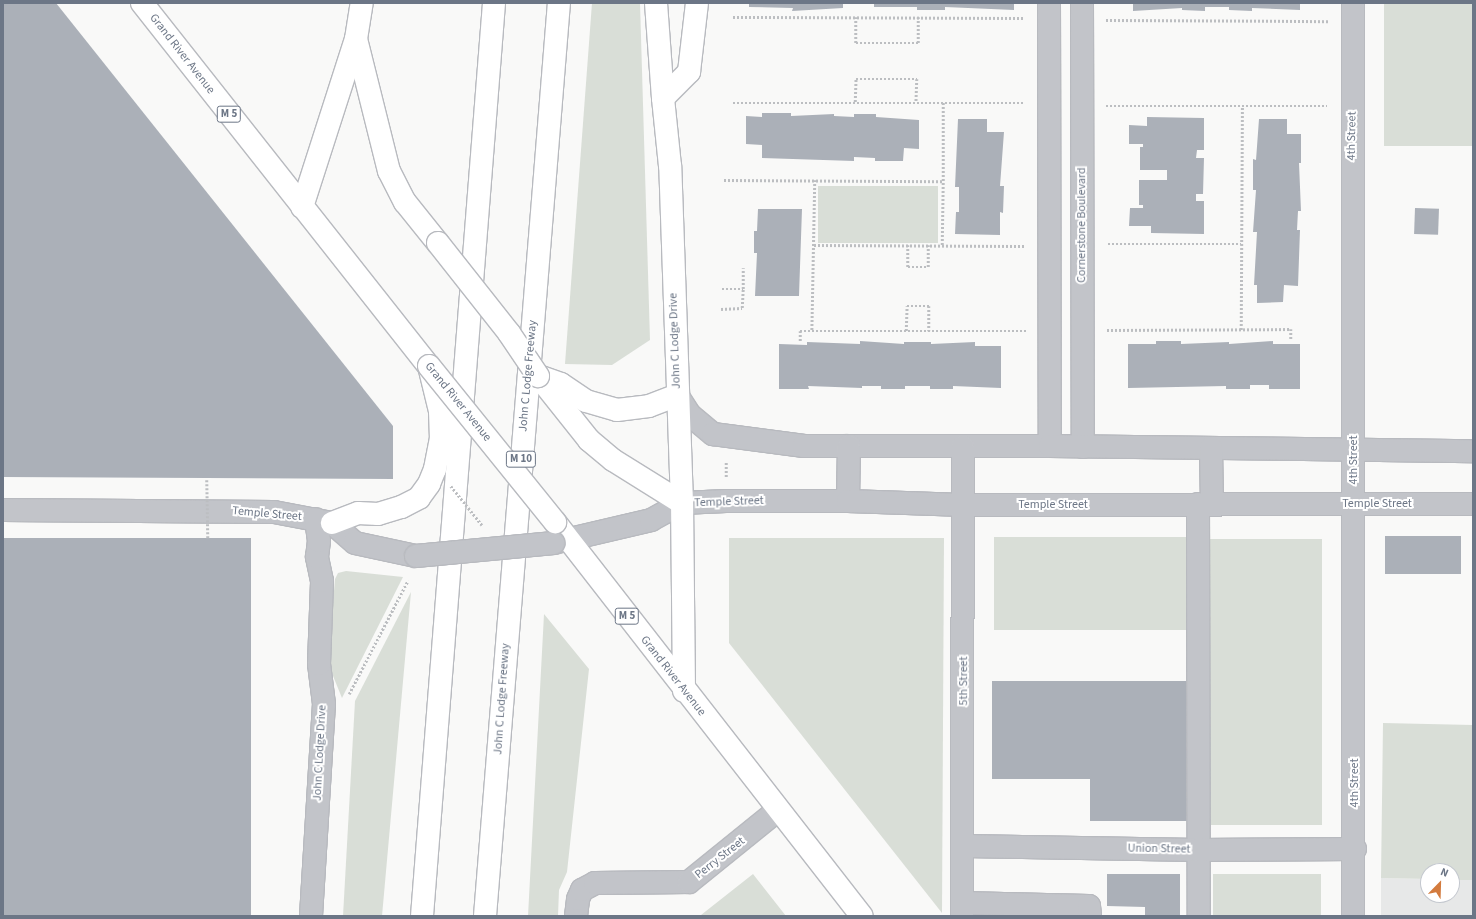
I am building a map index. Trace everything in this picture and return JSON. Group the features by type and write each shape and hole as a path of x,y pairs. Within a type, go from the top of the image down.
{"main road":[{"name":"Grand River Avenue","path":"142,3 429,366 559,535 862,916"},
{"path":"302,207 356,39 362,3"},
{"path":"422,916 494,3"},
{"name":"John C Lodge Freeway","path":"485,916 559,3"},
{"name":"John C Lodge Drive","path":"656,3 670,166 682,503 684,691"},
{"path":"663,98 689,72 697,3"},
{"path":"356,39 389,170 405,202 509,332 538,376 563,410 589,440 613,460 682,503"},
{"path":"324,521 358,513 378,514 419,498 433,475 440,438 440,411 429,366"},
{"path":"538,376 561,384 586,401 617,410 648,406 677,395"}],"street":[{"path":"1049,3 1050,446"},
{"name":"Cornerstone Boulevard","path":"1082,3 1083,447"},
{"name":"4th Street","path":"1353,3 1355,849 1353,916"},
{"path":"677,395 690,415 713,434 804,446 1050,446 1473,451"},
{"path":"848,501 849,446"},
{"name":"5th Street","path":"962,909 964,846 963,447"},
{"path":"1199,916 1198,850 1205,504 1211,448"},
{"name":"Temple Street","path":"3,510 236,510 298,515 324,521 355,543 416,556 651,520 682,503 848,501 964,505 1473,504"},
{"name":"John C Lodge Drive","path":"311,916 324,704 318,664 322,581 317,557 324,521"},
{"name":"Perry Street","path":"576,916 578,899 582,890 595,883 689,882 778,810"},
{"name":"Union Street","path":"964,846 1198,850 1355,849"},
{"path":"962,909 1089,906 1090,916"}],"path":[{"path":"733,17 1028,18"},
{"path":"856,17 856,43 918,43 918,17"},
{"path":"1103,20 1328,21"},
{"path":"855,102 856,79 916,79 916,102"},
{"path":"942,245 943,102"},
{"path":"733,103 1030,103"},
{"path":"1104,106 1328,106"},
{"path":"1241,330 1242,106"},
{"path":"724,180 943,181"},
{"path":"812,331 814,180"},
{"path":"1104,244 1241,244"},
{"path":"814,245 1029,246"},
{"path":"908,245 908,267 928,267 928,245"},
{"path":"721,309 742,308 743,268"},
{"path":"722,289 743,289"},
{"path":"906,331 908,306 929,306 929,331"},
{"path":"800,341 800,331 1030,330"},
{"path":"1104,330 1291,330 1291,339"},
{"path":"726,461 726,481"},
{"path":"207,480 208,539"},
{"path":"451,486 487,532"},
{"path":"346,699 409,579"}],"shaded area":[{"path":"592,3 640,3 650,340 612,365 565,364"},
{"path":"1384,3 1473,3 1473,146 1384,146"},
{"path":"818,186 938,186 938,243 818,243"},
{"path":"994,537 1191,537 1191,630 994,630"},
{"path":"729,538 944,538 942,913 729,643"},
{"path":"1204,539 1322,539 1322,825 1204,825"},
{"path":"346,571 403,577 342,698 331,671 329,651 335,579 338,573"},
{"path":"411,592 382,916 343,916 355,701"},
{"path":"544,614 589,669 567,872 559,890 558,916 528,916"},
{"path":"1383,723 1473,725 1473,880 1460,880 1460,863 1420,863 1420,879 1381,878"},
{"path":"753,874 786,916 605,916 701,915"},
{"path":"1213,874 1321,874 1321,916 1213,916"},
{"path":"1381,878 1420,879 1420,903 1460,903 1460,880 1473,880 1473,916 1381,916"}],"building":[{"path":"3,3 56,3 393,426 393,479 3,477"},
{"path":"749,3 843,3 843,8 792,11 793,8 749,7"},
{"path":"874,3 1014,3 1014,10 945,7 945,10 917,10 917,7 874,7"},
{"path":"1133,3 1300,3 1300,10 1252,8 1252,11 1229,10 1229,7 1205,7 1205,11 1182,10 1182,8 1133,11"},
{"path":"762,113 791,113 791,116 834,114 834,116 854,117 854,114 876,114 876,117 919,120 919,149 904,148 903,161 875,161 875,158 854,157 854,161 762,158 762,145 746,144 746,116 762,117"},
{"path":"1147,117 1204,118 1204,150 1197,150 1196,158 1204,158 1203,194 1196,194 1196,201 1204,201 1204,234 1151,233 1151,226 1129,226 1130,208 1143,208 1143,205 1139,205 1139,180 1167,180 1167,170 1140,170 1140,147 1143,147 1143,144 1129,144 1129,125 1147,126"},
{"path":"958,119 987,119 987,132 1004,132 1000,186 1004,186 1003,213 1000,212 1000,235 955,234 956,212 959,212 959,187 955,187"},
{"path":"1259,119 1287,119 1287,134 1301,134 1301,163 1299,163 1301,211 1298,211 1297,230 1300,230 1298,286 1284,285 1283,302 1257,303 1257,285 1254,285 1257,232 1253,232 1256,190 1253,190 1253,159 1256,160"},
{"path":"1415,208 1439,209 1438,235 1414,234"},
{"path":"758,209 802,209 799,296 755,296 757,253 754,253 754,231 757,231"},
{"path":"860,341 904,344 904,342 931,342 931,344 975,342 975,346 1001,346 1001,388 953,386 953,389 930,389 930,386 905,386 905,389 881,389 881,386 862,386 862,388 808,386 809,389 779,389 779,344 807,345 807,342 860,344"},
{"path":"1156,341 1181,341 1181,344 1229,342 1229,344 1273,341 1273,344 1300,344 1300,389 1269,389 1269,385 1250,385 1250,389 1226,389 1226,386 1128,388 1128,344 1156,344"},
{"path":"1385,536 1461,536 1461,574 1385,574"},
{"path":"3,538 251,538 251,916 3,916"},
{"path":"992,681 1191,681 1190,821 1090,821 1090,779 992,779"},
{"path":"1107,874 1180,874 1180,916 1145,916 1145,907 1107,906"}]}
